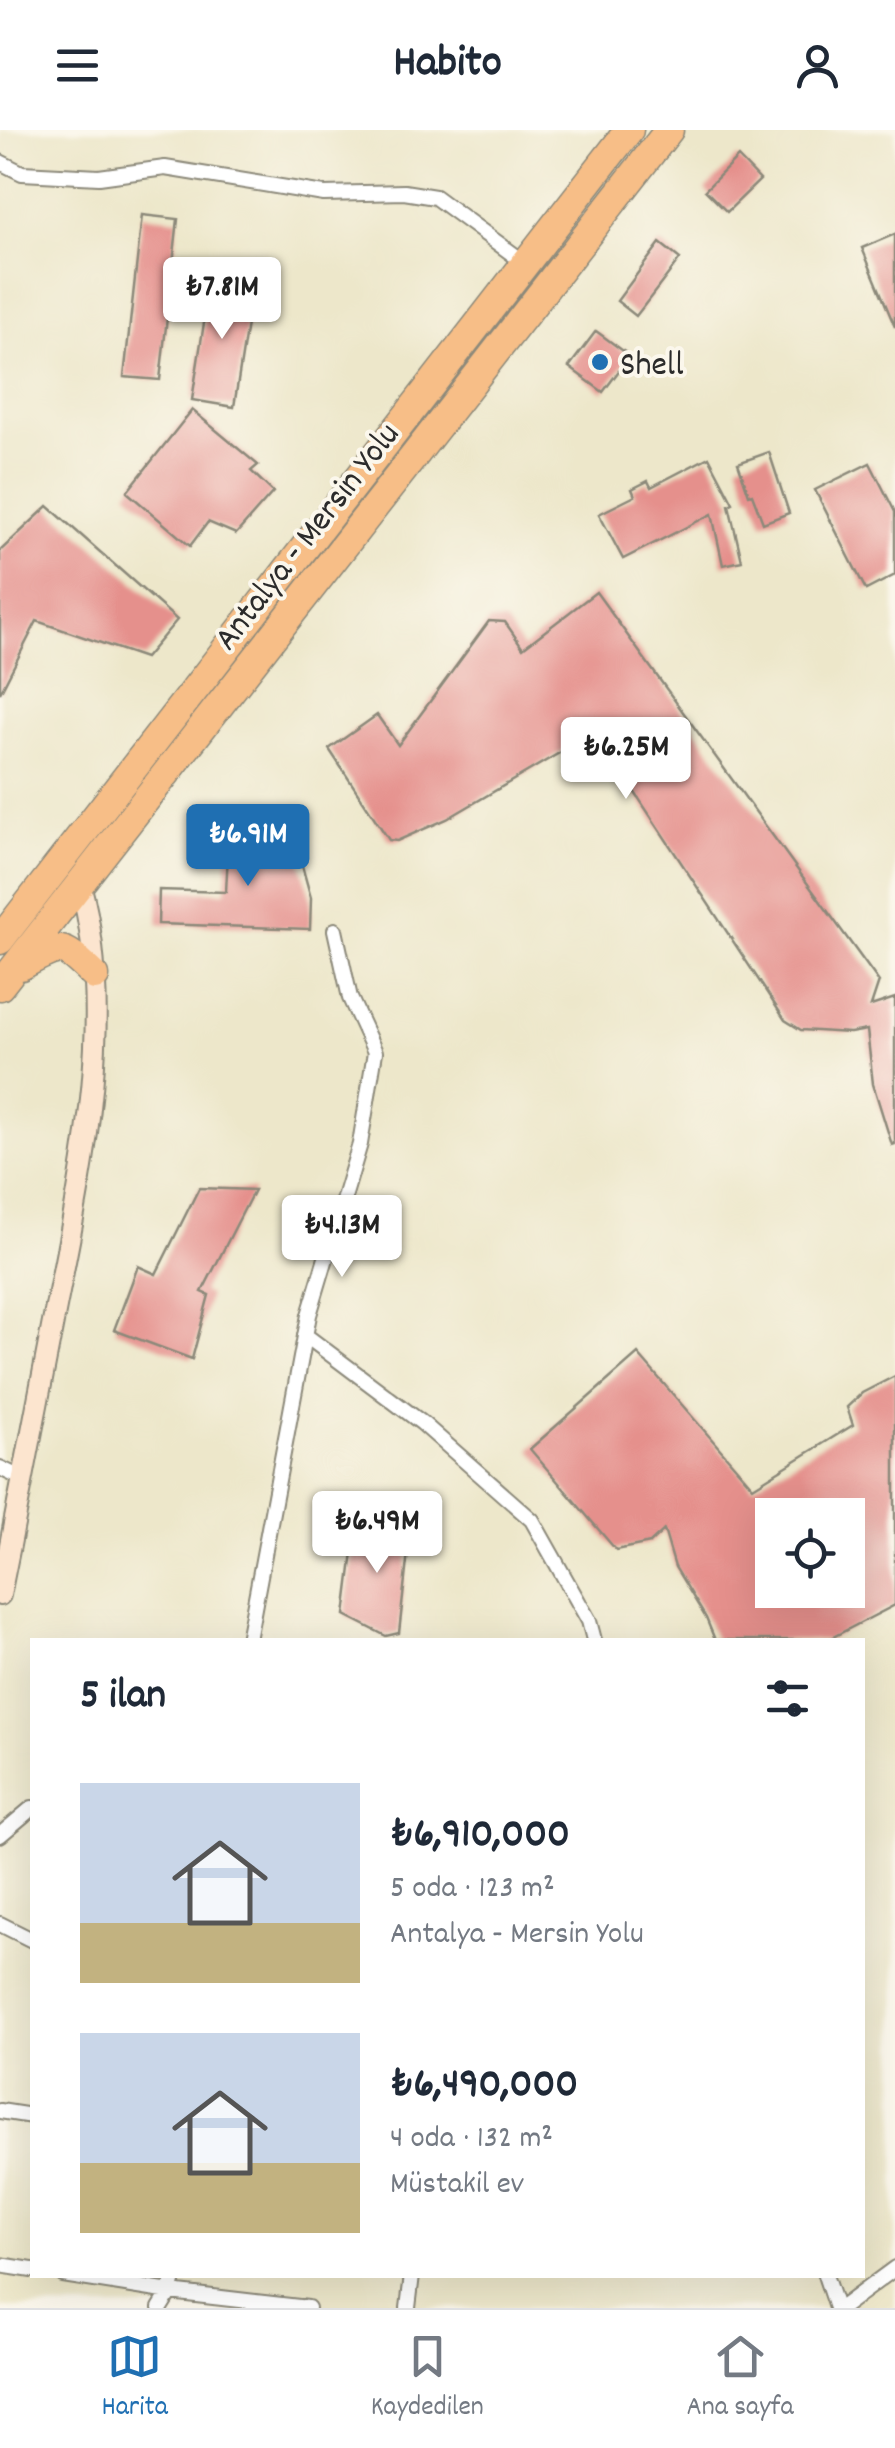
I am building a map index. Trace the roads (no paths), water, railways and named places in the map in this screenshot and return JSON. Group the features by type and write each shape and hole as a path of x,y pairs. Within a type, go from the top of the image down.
{"highway":[{"name":"Antalya - Mersin Yolu","path":"0,940 630,130"},
{"name":"Antalya - Mersin Yolu","path":"5,979 669,130"},
{"path":"57,865 80,884"},
{"path":"5,979 51,950 61,948 95,976"}],"street":[{"path":"0,162 22,173 99,177 165,168 324,194 404,192 435,198 525,263"},
{"path":"0,1595 87,1131 95,976 88,911 80,884"},
{"path":"248,1638 306,1334 360,1144 374,1052 350,998 335,930"},
{"path":"306,1334 422,1422 532,1520 588,1621 593,1638"},
{"path":"0,1468 23,1478"},
{"path":"0,1835 30,1810"},
{"path":"0,1924 30,1939"},
{"path":"0,2111 30,2116"},
{"path":"0,2265 30,2270"},
{"path":"826,2278 839,2308 895,2268"},
{"path":"82,2278 308,2308"},
{"path":"160,2308 174,2278"},
{"path":"408,2308 412,2278"}],"place":[{"name":"Shell","path":"600,362"}]}
